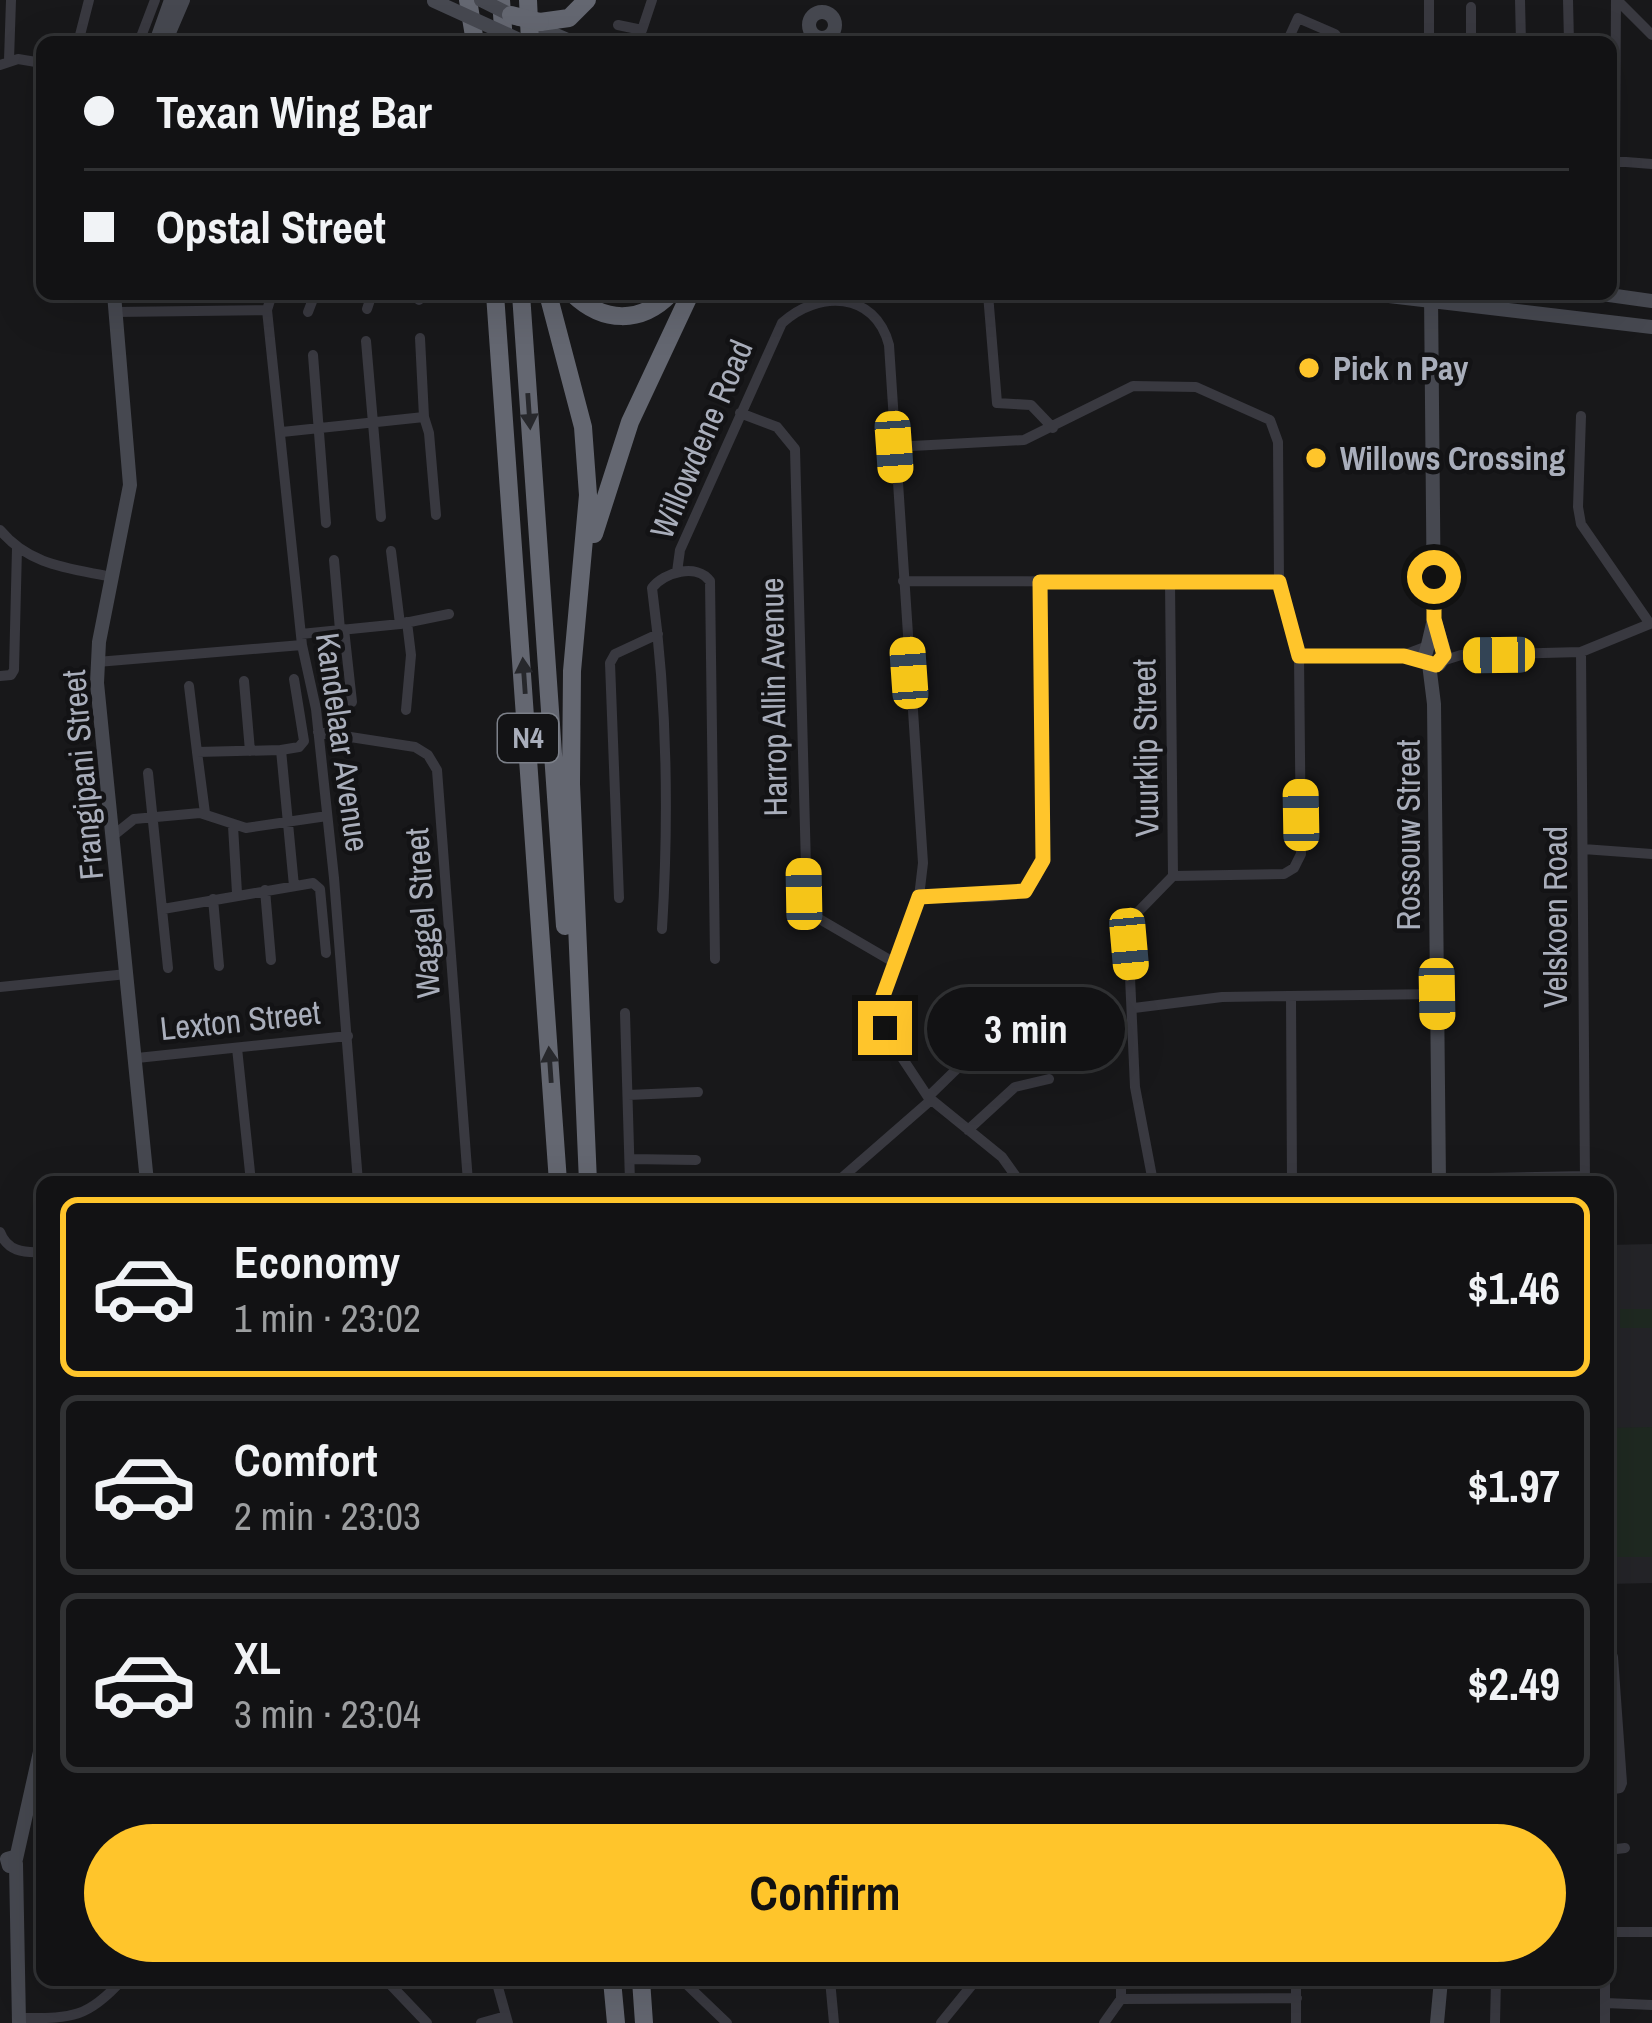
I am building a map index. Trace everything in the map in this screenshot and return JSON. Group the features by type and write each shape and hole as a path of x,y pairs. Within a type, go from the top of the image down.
{"highway":[{"path":"474,0 475,36"},
{"path":"525,17 569,18 587,0"},
{"name":"N4","path":"495,300 558,1176"},
{"name":"N4","path":"521,300 586,1176"},
{"path":"549,300 586,449 588,520 572,671 571,784 586,1176"},
{"path":"581,300 601,314 627,317 663,300"},
{"path":"580,589 625,435 687,300"},
{"path":"611,1986 614,2023"},
{"path":"641,1986 644,2023"}],"main road":[{"path":"158,36 171,0"},
{"path":"168,36 183,0"},
{"path":"474,0 525,17 561,36"},
{"path":"433,1 525,17"},
{"path":"812,36 812,17 831,8 833,31 816,36"},
{"path":"1617,296 1652,301"},
{"name":"Frangipani Street","path":"115,300 130,475 97,662 147,1176"},
{"name":"Rossouw Street","path":"1431,300 1439,1176"},
{"path":"1453,300 1652,327"},
{"path":"19,2021 15,1906 8,1861 36,1777"},
{"path":"1437,2023 1440,1986"}],"street":[{"path":"11,0 5,14 5,63 36,63"},
{"path":"80,36 89,0"},
{"path":"142,36 154,0"},
{"path":"618,25 642,30 652,0"},
{"path":"1429,0 1429,36"},
{"path":"1520,0 1521,36"},
{"path":"1568,0 1569,36"},
{"path":"1617,0 1652,35"},
{"path":"1616,36 1617,0"},
{"path":"1471,7 1471,36"},
{"path":"1290,36 1298,18 1336,36"},
{"path":"1617,161 1652,164"},
{"path":"116,312 268,310 270,300"},
{"path":"308,312 313,300"},
{"path":"367,309 370,300"},
{"path":"988,300 997,403 1031,405 1053,428"},
{"name":"Willowdene Road","path":"658,634 652,588 656,581 677,572 680,550 782,323 803,306 835,301 860,305 880,320 889,345 894,447"},
{"name":"Kandelaar Avenue","path":"268,310 302,639 327,816 358,1176"},
{"path":"420,338 436,515"},
{"path":"366,341 381,518"},
{"path":"313,355 326,523"},
{"path":"1016,1176 1002,1157 930,1098 885,1028 883,996 919,897 923,863 894,447 1024,440 1133,386 1196,387 1262,413 1276,429 1279,582 1299,656 1298,862 1284,874 1173,876"},
{"name":"Harrop Allin Avenue","path":"740,413 777,427 795,449 807,905 816,917 895,963"},
{"path":"1299,656 1581,652 1651,624 1581,524 1577,507 1581,416"},
{"path":"282,432 424,417"},
{"path":"0,530 9,546 14,670 0,676"},
{"path":"9,546 41,562 112,577"},
{"path":"392,551 410,655 406,710"},
{"path":"334,560 352,701"},
{"path":"677,572 704,573 710,581 716,959"},
{"path":"903,581 1279,582"},
{"path":"919,897 1010,894 1025,891 1037,876 1043,860 1040,582"},
{"name":"Vuurklip Street","path":"1152,1176 1137,1100 1129,944 1131,923 1173,876 1170,582"},
{"path":"97,662 302,639 448,614"},
{"path":"619,898 610,663 614,653 658,634 665,817 662,929"},
{"name":"Velskoen Road","path":"1581,652 1585,1176"},
{"path":"197,752 299,747 304,742 294,679"},
{"path":"244,680 250,751"},
{"path":"189,686 206,813"},
{"name":"Waggel Street","path":"318,732 415,747 428,755 437,770 468,1176"},
{"path":"281,750 294,886"},
{"path":"148,773 168,968"},
{"path":"110,804 134,819 206,813 232,826 327,816"},
{"path":"114,835 134,819"},
{"path":"232,826 237,893"},
{"path":"1583,849 1652,854"},
{"path":"163,909 313,883 320,889 326,953"},
{"path":"265,890 271,961"},
{"path":"213,899 219,966"},
{"path":"0,987 127,974"},
{"path":"1134,1009 1205,998 1437,994"},
{"path":"1291,997 1292,1176"},
{"path":"625,1013 630,1176"},
{"name":"Lexton Street","path":"137,1058 348,1036"},
{"path":"237,1048 250,1176"},
{"path":"844,1176 968,1058"},
{"path":"968,1130 1017,1086 1049,1079"},
{"path":"628,1095 698,1092"},
{"path":"630,1159 696,1160"},
{"path":"0,1232 15,1250 36,1252"},
{"path":"1614,1671 1622,1783 1614,1789"},
{"path":"1614,1849 1624,1848"},
{"path":"1614,1932 1652,1932"},
{"path":"19,2021 80,2015 116,1986"},
{"path":"392,1986 428,2023"},
{"path":"481,2023 507,2019 498,1986"},
{"path":"688,1986 727,2023"},
{"path":"831,1986 834,2023"},
{"path":"941,2023 971,1986"},
{"path":"1104,2023 1121,1999 1121,1986"},
{"path":"1296,1986 1296,2023"},
{"path":"1495,2023 1496,1986"},
{"path":"1605,1986 1605,2023"},
{"path":"1121,1999 1297,1998"},
{"path":"1606,2002 1652,2005"}],"shaded area":[{"path":"1652,1244 1652,1583 1614,1584 1614,1245"},
{"path":"1620,1309 1652,1309 1652,1328 1620,1328"},
{"path":"1652,1427 1652,1557 1614,1557 1614,1428"}],"place":[{"name":"Pick n Pay","path":"1309,368"},
{"name":"Willows Crossing","path":"1316,458"}],"route":[{"path":"885,1028 883,996 919,897 1025,891 1043,860 1040,582 1279,582 1299,656 1404,656 1436,665 1444,655 1434,619 1434,577"}]}
